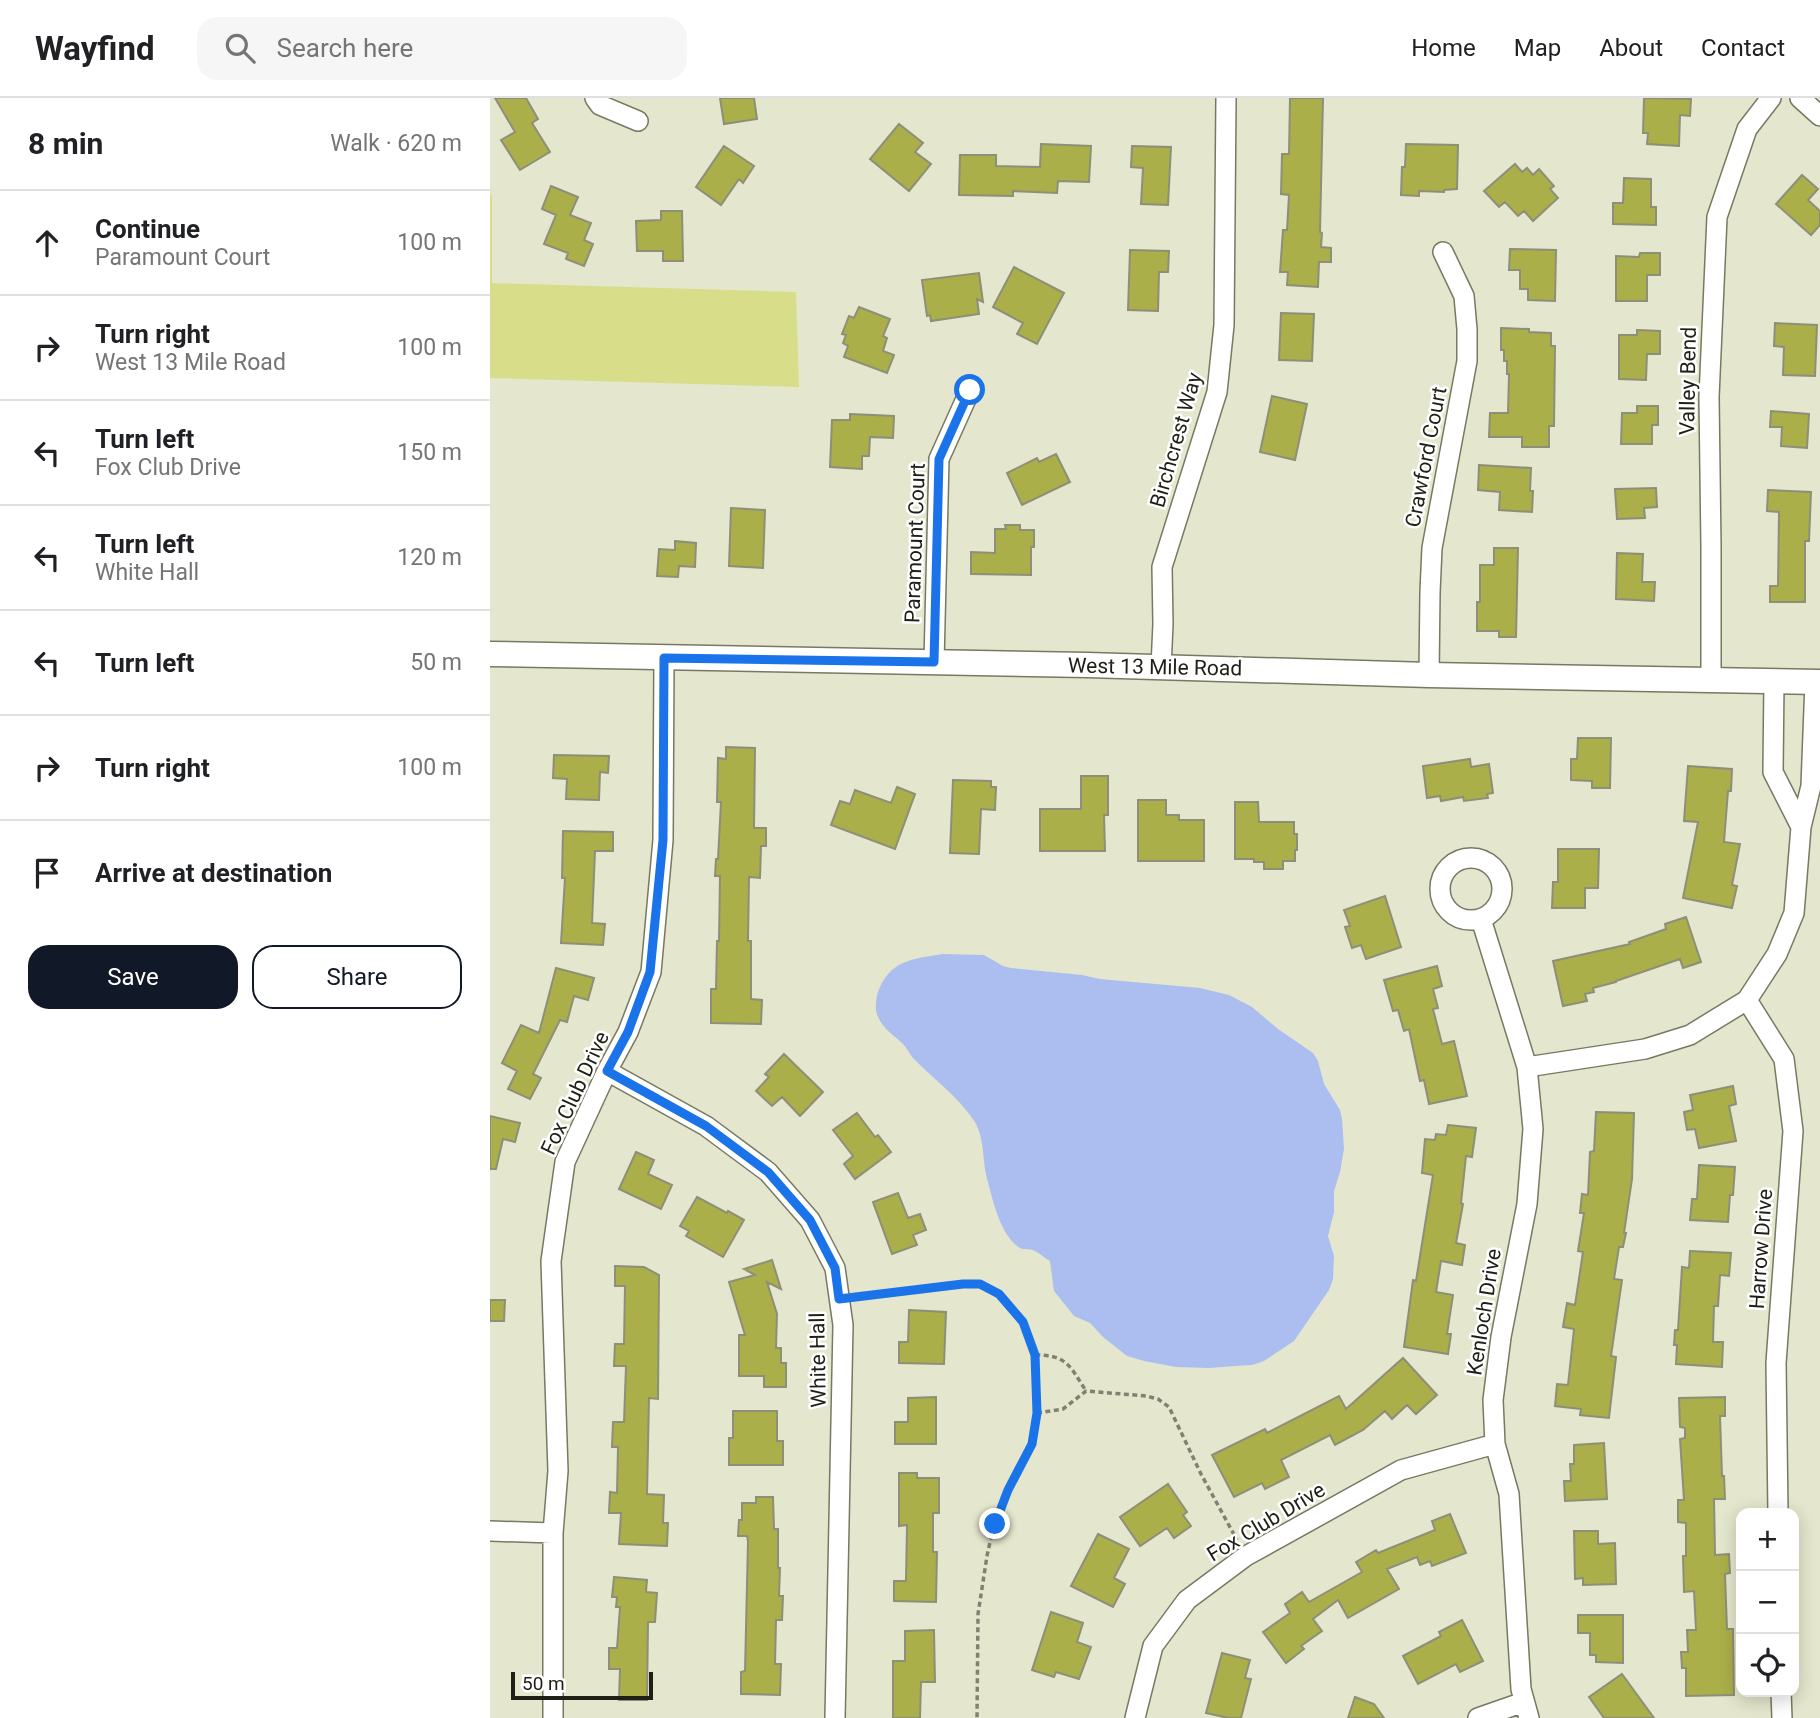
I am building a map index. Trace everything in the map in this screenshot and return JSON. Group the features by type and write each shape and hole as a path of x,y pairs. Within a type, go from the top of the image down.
{"street":[{"path":"595,98 600,105 638,121"},
{"name":"Birchcrest Way","path":"1161,667 1162,567 1217,392 1224,325 1226,98"},
{"name":"Valley Bend","path":"1711,679 1709,397 1717,217 1747,129 1771,98"},
{"path":"1800,98 1820,116"},
{"name":"Crawford Court","path":"1429,675 1432,548 1467,361 1468,329 1464,296 1443,252"},
{"name":"Paramount Court","path":"934,662 939,459 970,390"},
{"name":"West 13 Mile Road","path":"490,654 1818,682"},
{"name":"Fox Club Drive","path":"552,1718 554,1533 558,1471 551,1261 565,1162 628,1032 650,972 663,840 664,658"},
{"path":"1774,681 1773,772 1801,827"},
{"path":"1527,1067 1645,1049 1690,1035 1747,1000 1777,954 1794,913 1801,827 1811,786 1818,682"},
{"name":"Kenloch Drive","path":"1481,919 1527,1067 1533,1129 1527,1204 1501,1336 1493,1399 1495,1444 1509,1494 1521,1689 1527,1710"},
{"name":"Harrow Drive","path":"1747,1000 1784,1059 1793,1131 1776,1363 1778,1508"},
{"name":"White Hall","path":"607,1071 706,1126 768,1172 810,1220 835,1268 843,1325 835,1718"},
{"name":"Fox Club Drive","path":"1135,1718 1153,1646 1186,1600 1246,1556 1401,1470 1495,1444"},
{"path":"490,1531 554,1533"},
{"path":"1781,1697 1782,1718"},
{"path":"1478,1718 1527,1710"}],"path":[{"path":"839,1299 980,1284 999,1294 1023,1322 1035,1355 1037,1413 1032,1444 1008,1490 987,1556 978,1614 977,1718"},
{"path":"1035,1355 1052,1355 1071,1366 1086,1391"},
{"path":"1037,1413 1063,1409 1086,1391 1158,1399 1169,1407 1201,1474 1246,1556"}],"green space":[{"path":"490,193 492,283 796,292 799,387 490,378"}],"water":[{"path":"942,954 984,955 1011,968 1200,988 1229,995 1252,1007 1313,1053 1324,1084 1340,1110 1344,1149 1334,1191 1334,1212 1328,1236 1334,1256 1333,1279 1329,1290 1294,1341 1264,1361 1252,1365 1176,1367 1127,1356 1090,1323 1074,1316 1054,1291 1050,1261 1034,1251 1017,1246 1001,1224 987,1179 975,1122 961,1104 886,1029 877,1014 879,990 891,971 906,962"}],"building":[{"path":"495,98 526,98 538,119 532,123 550,152 520,170 501,140 515,132"},
{"path":"720,98 754,98 757,119 724,124"},
{"path":"1290,98 1323,98 1320,232 1321,247 1331,248 1331,262 1319,262 1318,287 1287,285 1288,272 1280,272 1289,195 1281,194 1282,154 1289,154"},
{"path":"1644,98 1691,99 1690,116 1680,115 1679,146 1647,144 1648,133 1643,133"},
{"path":"899,124 923,143 915,152 931,164 909,191 870,159"},
{"path":"1041,144 1091,146 1089,182 1058,181 1057,193 1013,191 1013,196 959,195 960,155 996,155 996,166 1040,167"},
{"path":"1406,144 1458,145 1457,189 1444,192 1419,191 1419,196 1401,195"},
{"path":"724,146 754,166 743,183 739,179 721,205 696,187"},
{"path":"1132,146 1171,147 1168,205 1141,204 1143,168 1131,167"},
{"path":"1515,164 1522,172 1527,168 1533,175 1539,169 1554,186 1550,189 1558,198 1533,221 1524,211 1518,216 1505,202 1499,207 1484,191"},
{"path":"1802,175 1818,189 1808,200 1820,211 1820,225 1811,235 1776,204"},
{"path":"1624,178 1651,179 1651,207 1656,207 1656,225 1613,224 1613,203 1623,203"},
{"path":"551,186 578,197 570,215 591,223 584,240 593,244 584,266 566,259 568,253 544,244 556,215 542,209"},
{"path":"661,211 682,211 683,261 663,261 663,251 637,251 636,221 661,220"},
{"path":"1510,249 1556,250 1555,301 1528,300 1528,289 1520,289 1520,270 1509,270"},
{"path":"1130,250 1169,251 1168,272 1159,272 1158,311 1128,310"},
{"path":"1640,253 1660,253 1660,275 1647,275 1647,301 1616,301 1616,256 1639,257"},
{"path":"1014,267 1064,293 1037,344 1017,334 1023,323 993,307"},
{"path":"979,273 983,302 977,299 979,314 931,321 930,315 927,316 922,280"},
{"path":"859,307 890,319 883,336 887,338 883,351 894,355 887,373 844,357 848,346 843,343 846,335 842,334 849,316 854,318"},
{"path":"1281,313 1314,314 1312,361 1279,360"},
{"path":"1775,323 1817,325 1815,376 1783,375 1784,347 1774,346"},
{"path":"1501,328 1551,333 1551,346 1555,346 1554,426 1549,426 1549,447 1522,447 1522,437 1489,437 1490,413 1508,413 1509,374 1507,361 1504,361 1504,350 1501,350"},
{"path":"1637,330 1660,331 1660,354 1647,354 1646,380 1619,379 1619,335 1637,335"},
{"path":"1272,396 1307,404 1295,460 1260,452"},
{"path":"1637,406 1658,406 1658,425 1652,425 1652,444 1621,444 1622,413 1637,413"},
{"path":"1771,411 1809,414 1807,448 1781,446 1782,427 1770,427"},
{"path":"850,414 894,416 893,438 870,437 869,456 862,456 862,469 830,467 832,420 850,420"},
{"path":"1056,454 1070,482 1022,505 1007,473 1037,458 1039,462"},
{"path":"1479,465 1531,468 1532,512 1499,510 1500,492 1478,490"},
{"path":"1656,488 1657,507 1644,508 1645,518 1617,519 1615,489"},
{"path":"1768,490 1811,492 1809,541 1805,541 1805,602 1770,602 1770,586 1778,586 1779,512 1767,511"},
{"path":"731,508 765,510 763,568 729,566"},
{"path":"1005,525 1020,525 1020,530 1034,530 1031,575 971,574 971,552 995,553 995,529 1006,529"},
{"path":"675,541 696,543 695,567 679,566 678,577 657,576 659,549 675,550"},
{"path":"1494,548 1518,548 1516,637 1499,637 1499,631 1477,631 1480,565 1494,565"},
{"path":"1617,553 1643,554 1642,582 1655,582 1654,601 1616,599"},
{"path":"1578,738 1611,738 1610,788 1592,788 1592,781 1571,780 1571,759 1577,759"},
{"path":"726,747 755,748 754,828 766,828 766,846 761,846 760,878 749,877 751,999 762,1000 761,1024 711,1023 711,989 716,989 719,941 720,876 715,876 721,802 717,802 718,758 726,759"},
{"path":"554,755 609,756 608,773 600,772 599,800 566,799 567,779 553,778"},
{"path":"1470,759 1471,767 1489,764 1493,793 1487,794 1488,798 1464,801 1463,797 1441,801 1440,796 1427,798 1423,766"},
{"path":"1688,766 1732,769 1724,842 1740,844 1732,885 1737,886 1732,908 1683,898 1698,822 1684,821"},
{"path":"1081,776 1108,776 1108,815 1104,815 1105,851 1040,851 1040,809 1081,809"},
{"path":"953,780 991,781 991,787 996,787 995,810 981,809 979,854 950,853"},
{"path":"897,787 915,794 895,849 831,825 840,801 850,804 855,790 891,803"},
{"path":"1138,800 1166,800 1166,815 1179,815 1179,820 1204,820 1204,861 1138,861"},
{"path":"1235,802 1258,802 1259,822 1294,822 1294,834 1297,834 1295,861 1283,861 1283,869 1264,869 1264,862 1235,859"},
{"path":"563,831 613,832 613,851 595,851 592,923 605,924 603,945 561,943 565,878 562,878"},
{"path":"1558,849 1599,849 1598,888 1585,888 1585,908 1552,908 1553,882 1558,882"},
{"path":"1385,896 1401,947 1366,959 1361,945 1352,948 1345,927 1350,926 1344,910"},
{"path":"1686,917 1701,962 1683,968 1680,959 1593,988 1594,992 1585,994 1587,1001 1563,1006 1553,961 1630,944 1629,942 1666,929 1665,924"},
{"path":"1437,966 1442,986 1433,989 1438,1008 1433,1009 1442,1044 1454,1041 1467,1096 1429,1104 1424,1080 1420,1081 1409,1029 1404,1031 1398,1010 1393,1011 1384,980"},
{"path":"556,968 594,978 588,1000 574,996 567,1022 560,1020 533,1074 541,1078 530,1099 508,1089 517,1071 502,1063 521,1025 539,1033"},
{"path":"784,1054 823,1092 800,1116 782,1097 772,1106 756,1091 769,1077 765,1074"},
{"path":"1733,1086 1736,1104 1729,1106 1736,1141 1699,1148 1695,1129 1687,1130 1684,1112 1693,1110 1690,1095"},
{"path":"1596,1112 1634,1113 1632,1179 1626,1233 1623,1247 1619,1247 1614,1279 1622,1280 1611,1356 1616,1357 1609,1418 1580,1415 1581,1409 1555,1406 1557,1384 1568,1385 1574,1329 1563,1327 1567,1303 1575,1305 1583,1252 1578,1251 1584,1213 1580,1213 1582,1194 1588,1195 1590,1152 1594,1151"},
{"path":"857,1113 875,1137 878,1135 891,1152 855,1179 844,1164 853,1156 833,1130"},
{"path":"490,1116 520,1123 515,1142 503,1139 496,1169 490,1169"},
{"path":"1448,1125 1476,1128 1472,1157 1466,1156 1463,1204 1456,1243 1465,1245 1462,1265 1441,1261 1436,1292 1453,1295 1447,1334 1451,1334 1448,1354 1404,1347 1413,1280 1416,1281 1433,1175 1422,1173 1425,1139 1435,1140 1436,1134 1446,1135"},
{"path":"636,1152 654,1160 648,1174 672,1185 661,1209 619,1189"},
{"path":"1699,1165 1735,1167 1728,1222 1690,1220 1692,1199 1697,1199"},
{"path":"898,1193 908,1218 920,1214 926,1230 913,1235 917,1245 892,1254 873,1202"},
{"path":"697,1197 744,1220 723,1257 686,1236 689,1231 680,1226"},
{"path":"1690,1251 1731,1253 1729,1276 1720,1275 1718,1306 1714,1306 1713,1342 1723,1342 1722,1367 1676,1364 1677,1345 1674,1345 1675,1330 1678,1330 1682,1267 1689,1268"},
{"path":"772,1260 781,1289 767,1282 777,1314 776,1348 781,1348 781,1363 786,1363 786,1387 764,1387 764,1376 739,1376 739,1335 745,1335 729,1282 755,1275 744,1269"},
{"path":"615,1266 644,1267 659,1275 658,1399 649,1398 647,1494 664,1495 663,1523 668,1523 667,1546 619,1544 621,1513 609,1513 610,1492 617,1493 618,1447 612,1447 613,1422 624,1422 626,1366 614,1366 615,1344 624,1344 625,1286 615,1286"},
{"path":"490,1300 505,1300 504,1321 490,1321"},
{"path":"909,1310 946,1312 944,1364 899,1363 899,1342 908,1342"},
{"path":"1403,1358 1437,1395 1416,1414 1407,1405 1392,1419 1385,1411 1363,1430 1335,1445 1330,1435 1281,1460 1289,1477 1265,1489 1262,1483 1234,1497 1212,1455 1265,1429 1267,1433 1339,1396 1346,1409"},
{"path":"936,1397 936,1444 895,1444 895,1422 908,1422 908,1398"},
{"path":"1725,1397 1725,1416 1720,1416 1725,1499 1714,1499 1715,1555 1729,1554 1730,1573 1725,1574 1727,1629 1733,1629 1734,1695 1686,1696 1686,1668 1682,1668 1681,1652 1688,1652 1687,1630 1696,1630 1694,1591 1684,1592 1686,1523 1678,1522 1678,1500 1684,1500 1680,1439 1685,1438 1685,1428 1680,1427 1679,1398"},
{"path":"733,1411 777,1411 777,1441 783,1441 783,1465 729,1465"},
{"path":"1604,1443 1607,1499 1565,1501 1564,1481 1571,1481 1570,1464 1574,1464 1574,1445"},
{"path":"899,1473 917,1473 917,1478 939,1478 939,1513 933,1513 933,1552 937,1552 936,1602 894,1601 894,1581 906,1581 907,1525 899,1526"},
{"path":"1168,1484 1187,1512 1183,1515 1191,1526 1174,1538 1167,1528 1140,1546 1120,1517"},
{"path":"756,1497 773,1497 774,1529 778,1529 779,1596 783,1596 782,1620 776,1620 775,1664 781,1664 780,1695 741,1694 741,1672 745,1671 748,1541 747,1536 738,1536 739,1520 742,1520 742,1503 756,1503"},
{"path":"1450,1514 1466,1553 1432,1566 1430,1561 1420,1565 1417,1557 1387,1569 1399,1589 1348,1618 1338,1600 1313,1619 1322,1631 1301,1646 1304,1649 1286,1663 1263,1632 1290,1613 1285,1604 1302,1592 1309,1602 1362,1572 1356,1562 1376,1550 1378,1553 1435,1530 1432,1521"},
{"path":"1574,1531 1598,1531 1598,1544 1615,1543 1616,1584 1583,1585 1583,1578 1575,1579"},
{"path":"1098,1534 1129,1549 1114,1578 1125,1584 1113,1607 1071,1586"},
{"path":"614,1577 647,1580 646,1592 657,1593 655,1622 648,1622 647,1700 619,1700 620,1669 609,1669 609,1648 617,1648 620,1607 616,1607 617,1597 612,1597"},
{"path":"1051,1612 1083,1623 1077,1642 1091,1647 1079,1679 1056,1672 1054,1677 1032,1670"},
{"path":"1578,1615 1623,1615 1623,1663 1596,1662 1596,1655 1590,1655 1590,1633 1578,1633"},
{"path":"1462,1620 1483,1661 1460,1672 1456,1664 1418,1684 1403,1656 1441,1636 1439,1632"},
{"path":"934,1630 935,1682 921,1682 920,1718 893,1718 893,1661 905,1661 905,1631"},
{"path":"1222,1653 1250,1660 1245,1678 1251,1679 1241,1718 1206,1713"},
{"path":"1622,1674 1654,1718 1604,1718 1589,1697"},
{"path":"1355,1697 1374,1704 1384,1718 1348,1718"}],"route":[{"path":"970,390 939,459 934,662 664,658 663,840 650,972 628,1032 607,1071 706,1126 768,1172 810,1220 835,1268 839,1299 980,1284 999,1294 1023,1322 1035,1355 1037,1413 1032,1444 1008,1490 995,1524"}]}
